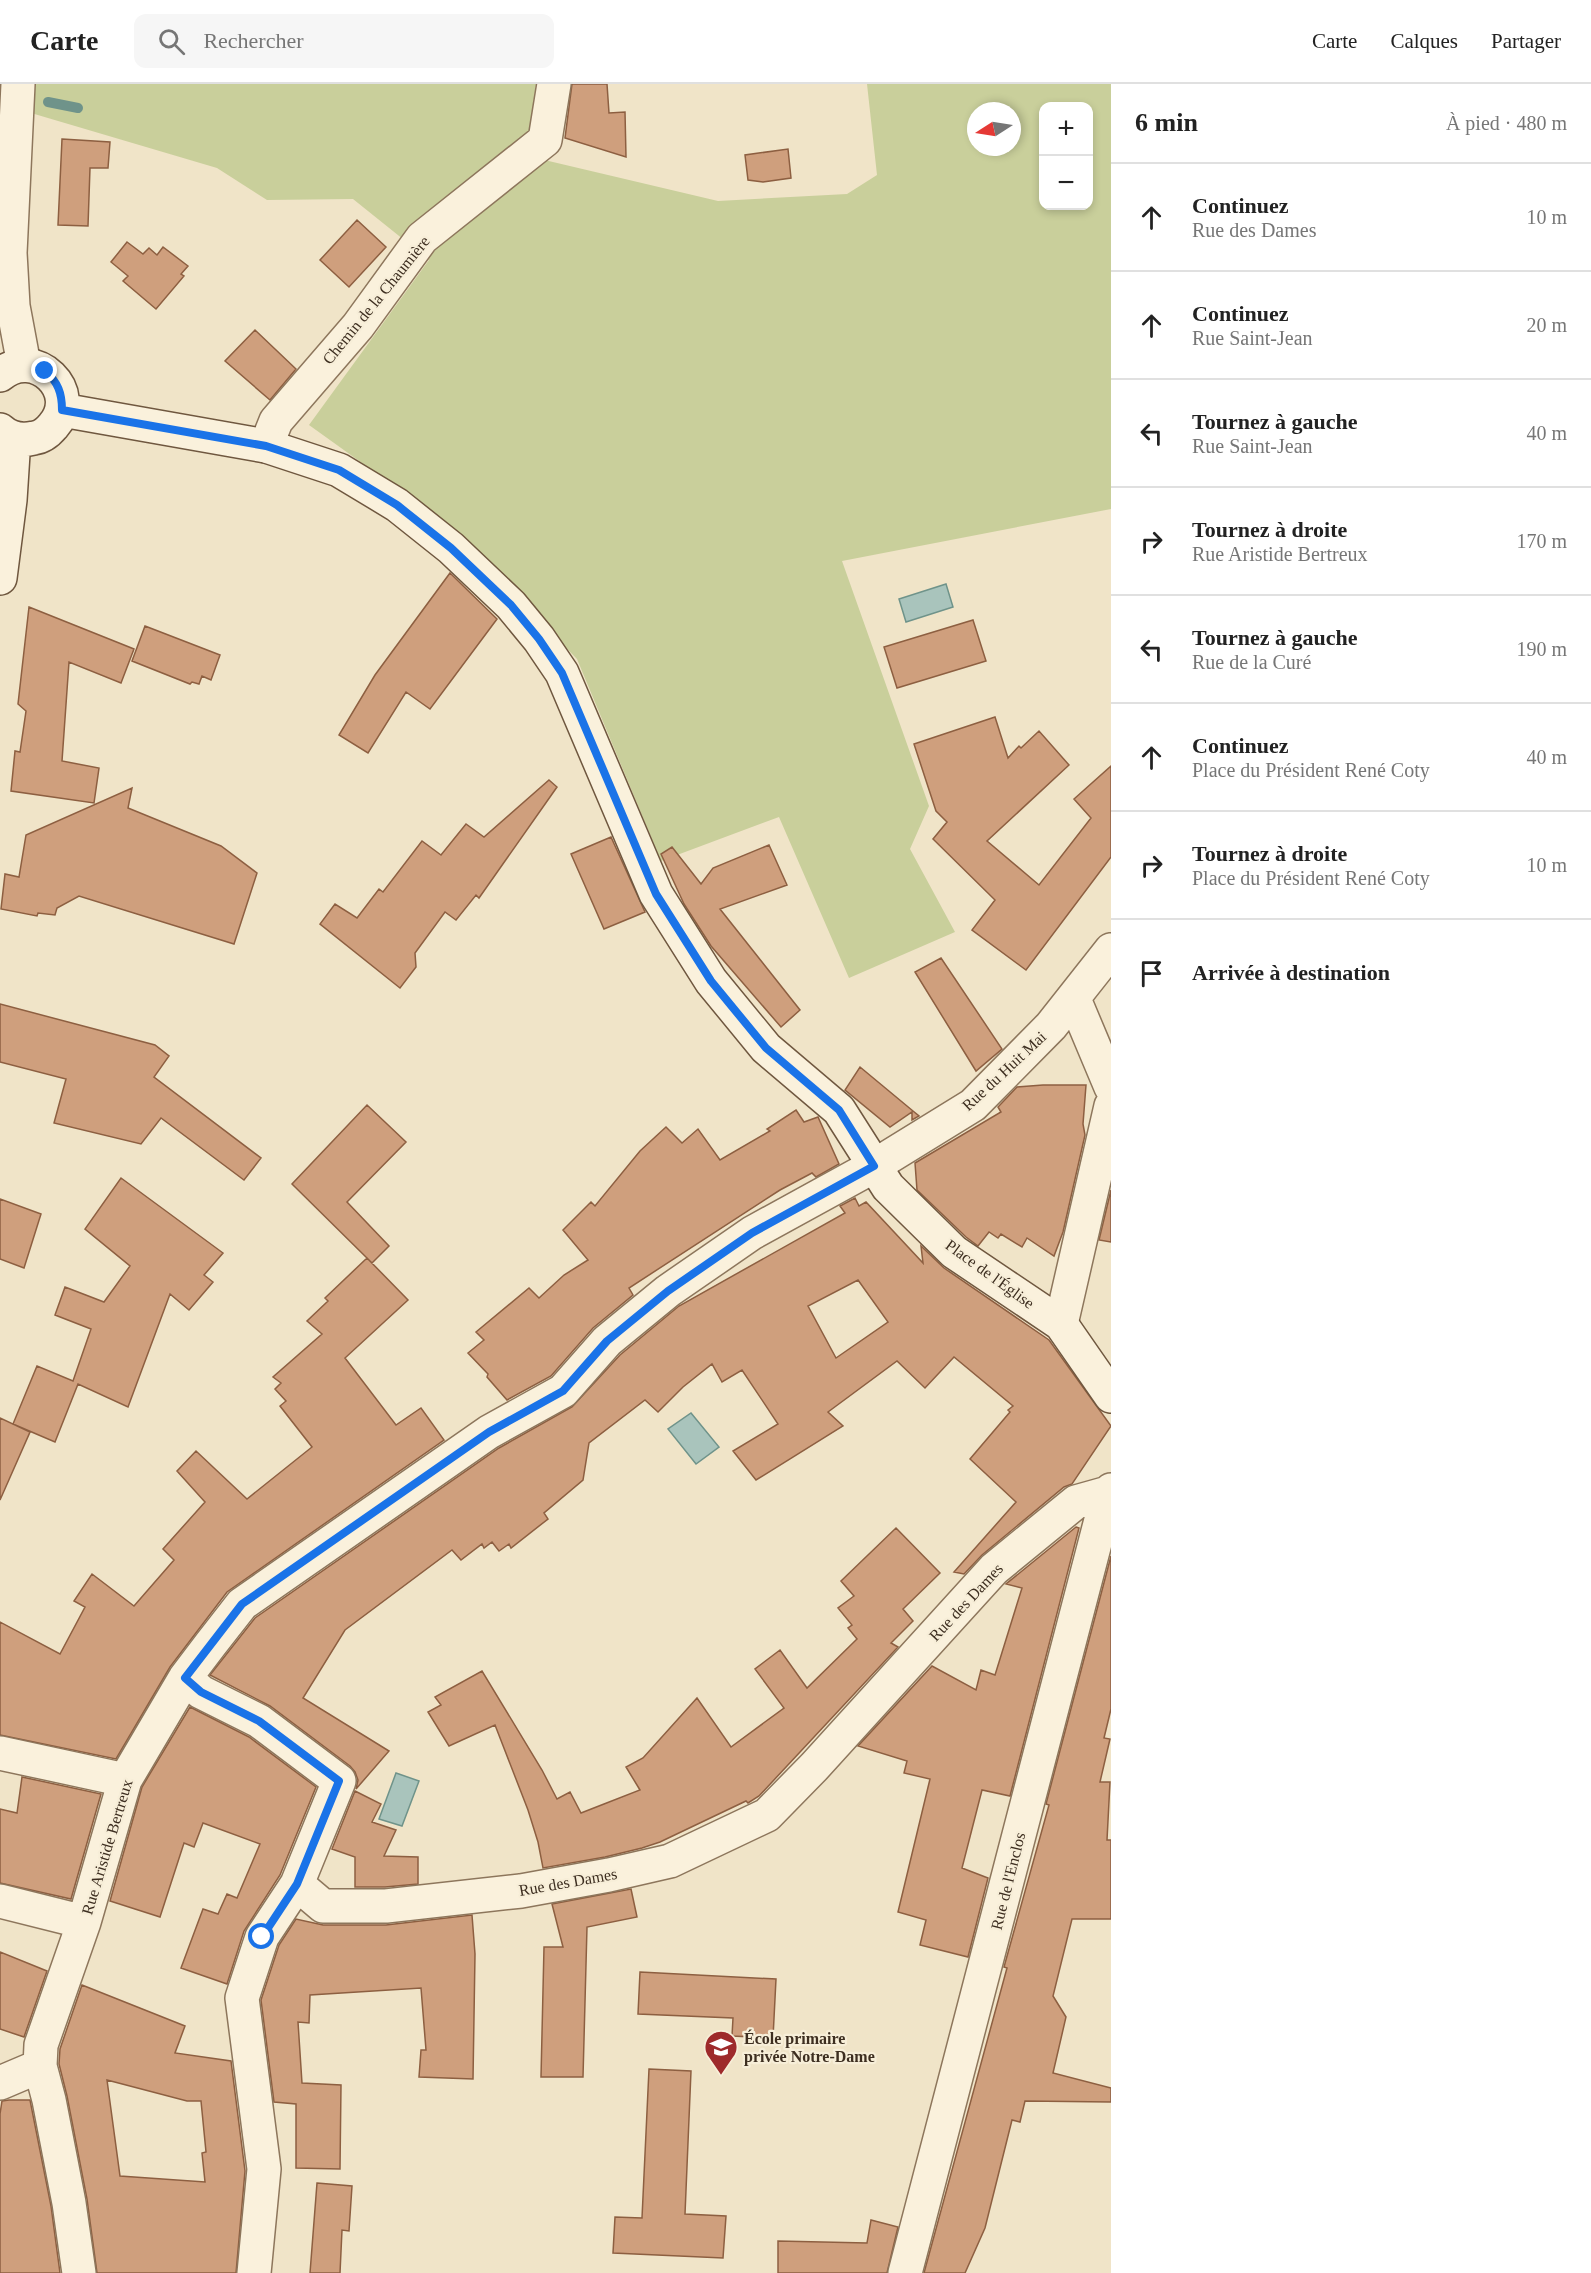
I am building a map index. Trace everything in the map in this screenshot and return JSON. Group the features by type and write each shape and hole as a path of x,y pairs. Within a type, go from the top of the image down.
{"street":[{"path":"0,578 10,500 7,434 26,440 39,438 58,421 62,410 62,398 53,378 34,367 12,370 13,306 10,253 18,84"},
{"name":"Chemin de la Chaumière","path":"266,446 276,421 358,326 422,238 545,140 554,84"},
{"name":"Place de l'Église","path":"62,410 266,446 339,470 397,505 451,548 511,605 539,639 562,673 656,894 711,981 766,1048 839,1110 888,1187 954,1252 1061,1324 1111,1396"},
{"name":"Rue du Huit Mai","path":"874,1166 973,1105 1051,1026 1111,950"},
{"path":"1074,999 1111,1087"},
{"path":"1061,1324 1111,1106"},
{"name":"Rue Aristide Bertreux","path":"79,2273 69,2203 40,2066 41,2045 84,1922 125,1780 185,1678 242,1604 489,1432 563,1391 607,1341 668,1291 752,1233 874,1166"},
{"name":"Rue des Dames","path":"297,1884 323,1906 386,1906 521,1891 670,1861 767,1815 814,1767 994,1569 1076,1502 1109,1492"},
{"name":"Rue de l'Enclos","path":"905,2273 1109,1492"},
{"path":"185,1678 201,1692 259,1721 339,1781 297,1884 262,1937 242,1998 264,2169 254,2273"},
{"path":"0,1753 125,1780"},
{"path":"0,1901 84,1922"},
{"path":"0,2083 40,2066"}],"green space":[{"path":"0,84 536,84 533,105 536,158 718,201 847,194 877,175 867,84 1111,84 1111,509 842,561 929,806 910,849 955,932 849,978 779,817 661,861 577,659 440,519 309,425 429,260 353,199 267,200 217,168 4,105 0,112"}],"water":[{"path":"946,584 953,607 906,622 899,599"},
{"path":"691,1413 719,1447 696,1464 668,1429"},
{"path":"396,1773 419,1781 402,1826 379,1819"}],"building":[{"path":"572,84 607,84 609,113 625,112 626,157 565,138"},
{"path":"62,139 110,142 108,168 90,168 88,226 58,225"},
{"path":"788,149 791,178 763,182 748,180 745,155"},
{"path":"357,220 386,247 349,287 320,260"},
{"path":"127,242 143,254 149,248 157,255 163,247 188,266 181,274 184,276 156,309 123,281 128,276 111,262"},
{"path":"255,330 296,369 270,400 225,361"},
{"path":"450,573 497,619 430,709 406,692 368,753 339,735 375,675"},
{"path":"29,607 134,649 121,683 69,662 62,761 99,768 94,803 11,791 15,751 20,752 26,711 18,704"},
{"path":"973,620 986,661 897,688 884,647"},
{"path":"145,626 220,655 211,680 202,676 199,684 192,682 190,684 132,661"},
{"path":"995,717 1008,758 1019,746 1021,748 1039,731 1069,765 987,841 1039,885 1091,818 1074,799 1111,766 1111,857 1026,970 972,930 995,900 933,839 947,822 936,811 914,744"},
{"path":"549,780 557,787 479,898 476,895 456,920 445,912 415,953 416,967 400,988 320,924 335,904 357,918 379,889 383,892 422,841 441,855 466,824 484,837"},
{"path":"132,788 128,808 221,846 257,873 234,944 79,896 57,908 55,915 38,913 37,916 1,909 5,874 19,877 26,835"},
{"path":"611,837 645,912 604,929 571,854"},
{"path":"769,845 787,885 720,909 800,1010 781,1027 711,946 684,904 661,854 672,847 701,884 713,868"},
{"path":"941,958 1002,1049 976,1071 915,972"},
{"path":"0,1004 155,1045 169,1056 154,1077 261,1158 244,1180 161,1118 141,1144 54,1123 66,1079 0,1062"},
{"path":"860,1067 919,1116 912,1120 912,1112 890,1127 845,1090"},
{"path":"1086,1085 1083,1124 1085,1135 1063,1232 1054,1256 1027,1238 1022,1247 1001,1234 998,1238 989,1232 978,1246 917,1190 915,1163 1001,1112 998,1107 1017,1087"},
{"path":"367,1105 406,1142 347,1202 389,1246 372,1263 292,1184"},
{"path":"796,1110 804,1122 818,1117 839,1164 816,1177 812,1173 780,1190 629,1288 633,1295 593,1328 551,1376 507,1400 487,1377 488,1374 468,1353 484,1340 476,1332 529,1288 539,1298 564,1275 588,1260 563,1230 591,1202 595,1206 640,1151 666,1127 682,1143 698,1129 720,1160 770,1131 767,1129"},
{"path":"121,1178 223,1253 204,1275 213,1282 189,1310 170,1294 128,1407 78,1384 55,1442 13,1424 37,1366 73,1381 91,1329 55,1315 65,1287 104,1302 130,1266 85,1229"},
{"path":"1111,1190 1111,1242 1099,1240"},
{"path":"855,1198 859,1206 866,1202 923,1263 921,1246 944,1268 1049,1340 1111,1426 1072,1484 1064,1487 982,1555 964,1574 954,1572 1016,1502 970,1459 1013,1406 954,1357 925,1388 897,1361 828,1412 843,1426 756,1480 733,1451 778,1424 742,1370 722,1382 712,1364 683,1387 658,1412 645,1400 589,1443 583,1480 544,1513 548,1519 511,1548 509,1544 499,1551 492,1542 484,1548 482,1544 461,1560 452,1550 345,1630 303,1698 389,1751 356,1789 358,1780 350,1766 270,1706 210,1675 255,1618 499,1448 572,1407 620,1355 679,1306 845,1213 840,1206","holes":["858,1280 888,1322 836,1358 808,1306"]},
{"path":"0,1199 41,1214 24,1268 0,1259"},
{"path":"367,1258 408,1300 345,1358 396,1425 421,1408 444,1440 227,1592 170,1667 116,1759 0,1735 0,1622 60,1654 85,1607 74,1601 92,1574 134,1606 174,1560 163,1549 205,1502 177,1471 196,1451 247,1499 312,1447 280,1406 286,1401 275,1389 281,1383 273,1377 322,1334 307,1321 328,1301 325,1298"},
{"path":"0,1418 30,1432 0,1500"},
{"path":"1076,1527 1079,1528 1010,1796 982,1790 962,1868 988,1878 968,1957 920,1945 926,1920 898,1912 930,1779 904,1773 907,1761 858,1746 932,1666 976,1690 981,1670 995,1675 1022,1588 1006,1584"},
{"path":"896,1528 940,1573 903,1609 913,1621 891,1643 898,1647 759,1796 660,1842 605,1857 543,1868 528,1810 495,1725 449,1746 428,1712 441,1705 435,1697 482,1671 557,1799 570,1792 581,1813 640,1790 626,1767 643,1758 697,1698 731,1747 784,1708 755,1669 780,1650 807,1688 857,1639 848,1628 852,1625 838,1608 854,1596 841,1581"},
{"path":"1111,1556 1111,1709 1104,1738 1110,1739 1100,1782 1110,1782 1107,1840 1111,1840 1111,1919 1072,1919 1053,1996 1066,2017 1053,2073 1111,2088 1111,2102 1025,2101 1020,2122 1012,2120 985,2228 965,2273 924,2273 1007,1968 1004,1967 1049,1805 1046,1804"},
{"path":"190,1707 249,1737 316,1787 280,1875 244,1931 227,1984 181,1968 203,1909 218,1914 227,1894 237,1898 260,1844 203,1823 194,1847 184,1843 160,1917 110,1901 142,1787"},
{"path":"22,1777 101,1794 71,1899 0,1883 0,1809 17,1813"},
{"path":"355,1791 381,1804 372,1822 396,1830 384,1856 418,1857 418,1884 355,1887 355,1857 332,1849"},
{"path":"631,1889 637,1917 587,1927 583,2077 541,2077 544,1947 563,1947 552,1904"},
{"path":"472,1915 475,1954 473,2079 419,2077 421,2050 426,2050 421,1988 310,1995 309,2023 298,2022 302,2083 341,2085 340,2169 296,2168 296,2104 274,2102 261,2000 279,1945 296,1919 323,1925 386,1925"},
{"path":"0,1952 47,1971 24,2037 0,2029"},
{"path":"640,1972 776,1979 773,2038 732,2036 733,2018 638,2014"},
{"path":"82,1985 185,2026 175,2053 231,2061 245,2171 236,2273 97,2273 87,2199 59,2064 60,2049","holes":["107,2080 187,2101 201,2101 206,2152 202,2153 205,2182 120,2176"]},
{"path":"649,2069 691,2071 685,2214 726,2216 723,2258 613,2253 615,2217 642,2218"},
{"path":"30,2100 51,2206 60,2273 0,2273 0,2114 2,2101"},
{"path":"317,2183 352,2186 349,2231 342,2230 340,2273 310,2273"},
{"path":"871,2220 898,2227 887,2273 778,2273 778,2241 867,2243"}],"waterway":[{"path":"48,102 78,108"}],"place":[{"name":"École primaire privée Notre-Dame","path":"721,2076"}],"route":[{"path":"45,371 59,388 62,410 266,446 339,470 397,505 451,548 511,605 539,639 562,673 656,894 711,981 766,1048 839,1110 874,1166 752,1233 668,1291 607,1341 563,1391 489,1432 242,1604 185,1678 201,1692 259,1721 339,1781 297,1884 262,1937"}]}
